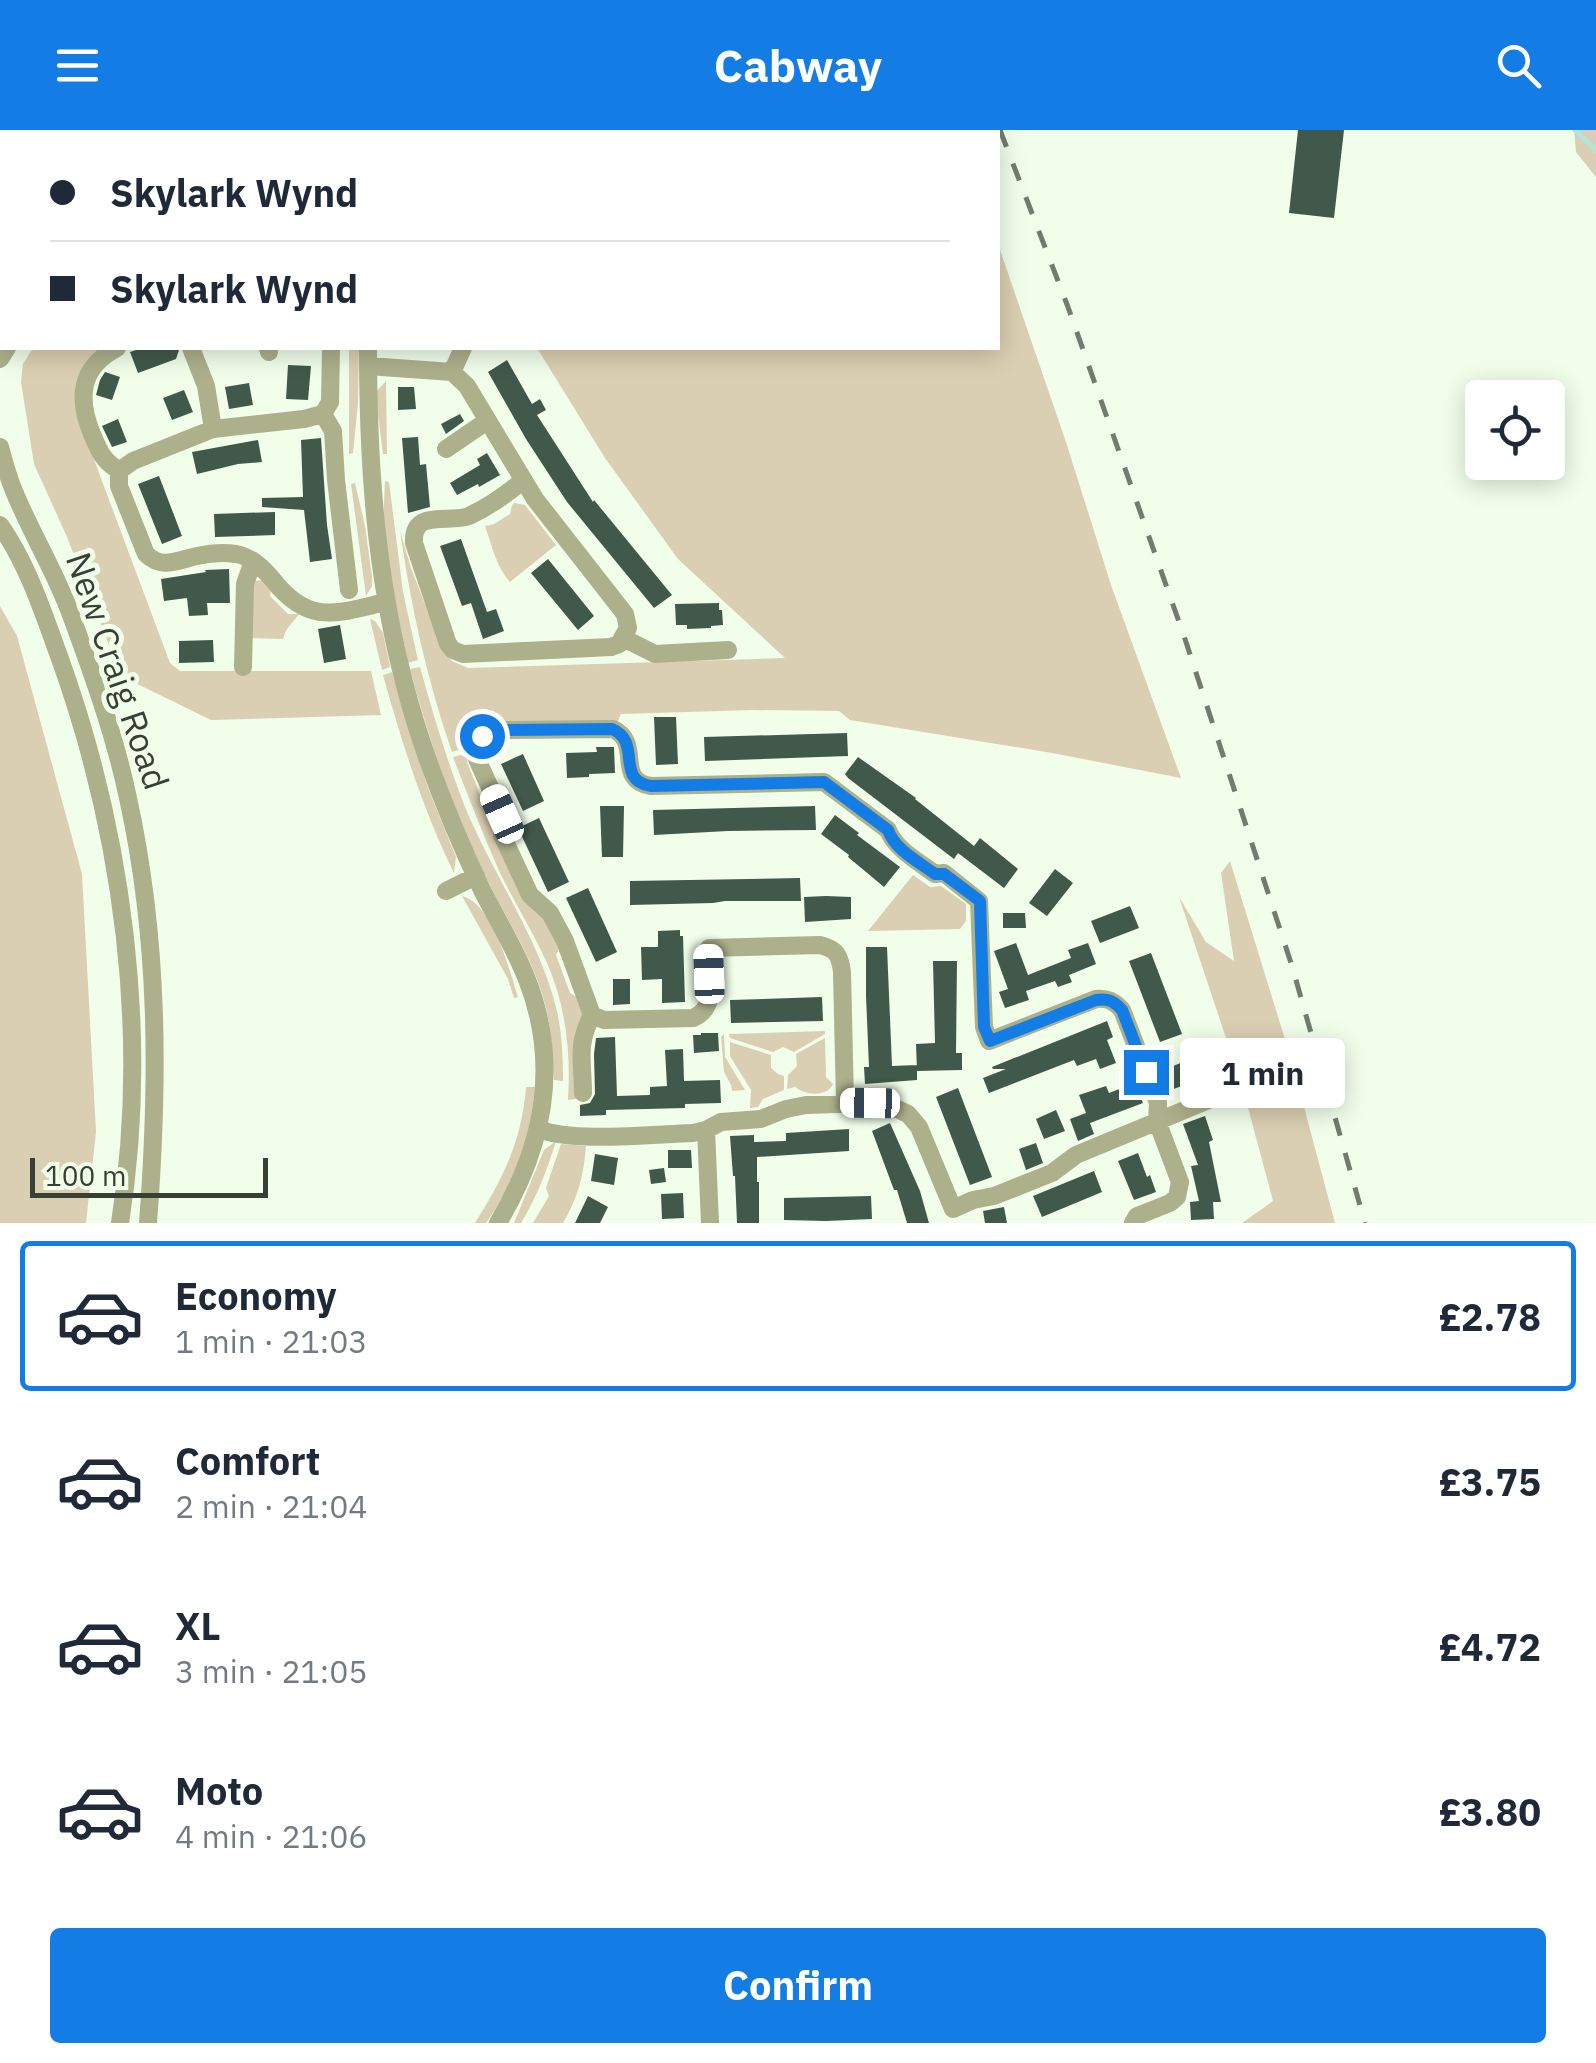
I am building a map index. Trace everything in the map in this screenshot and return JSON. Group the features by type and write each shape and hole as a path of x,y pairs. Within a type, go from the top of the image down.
{"street":[{"path":"115,350 90,370 83,404 102,459 119,471"},
{"path":"192,350 206,386 213,429"},
{"path":"119,471 134,461 213,429 323,414 330,402 331,350"},
{"path":"452,372 462,350"},
{"path":"498,1223 524,1175 539,1128 543,1045 536,1006 517,956 441,796 400,669 386,602 371,487 368,357 452,372 467,386 522,481 625,614 628,628 619,644 463,654 448,644 413,534 416,528 435,518 464,518 522,481"},
{"path":"323,414 333,431 349,590"},
{"path":"446,450 487,421"},
{"name":"New Craig Road","path":"0,447 12,488 70,611 128,794 140,858 154,981 154,1139 148,1223"},
{"path":"119,471 118,486 146,554 153,561 169,564 224,553 242,556 265,570 298,606 311,610 332,613 386,602"},
{"name":"New Craig Road","path":"0,525 46,621 75,700 114,853 129,981 132,1085 120,1223"},
{"path":"243,666 245,584 253,561"},
{"path":"623,638 654,654 728,650"},
{"path":"845,1102 841,959 829,947 708,948 710,1000 699,1016 604,1020 592,1015 565,941 550,913 530,894 502,836 502,814 478,759 482,736 490,732 612,729 628,745 630,769 642,784 824,782 888,830 892,840 918,862 935,874 944,874 980,901 984,1027 990,1041 1096,1000 1106,998 1122,1010 1158,1103 1157,1122 1180,1182 1177,1197 1170,1203 1137,1216 1132,1223"},
{"path":"446,891 476,876"},
{"path":"583,1094 582,1034 592,1015"},
{"path":"539,1128 590,1136 693,1133 721,1122 762,1118 786,1108 845,1102 893,1107 908,1114 918,1126 954,1216 973,1200 994,1196 1052,1173 1076,1155 1216,1097"},
{"path":"706,1130 710,1223"}],"shaded area":[{"path":"1574,130 1596,130 1596,177 1576,152"},
{"path":"1000,250 1111,585 1181,778 850,720 839,711 621,714 617,723 496,723 469,753 461,749 452,752 421,643 400,531 443,651 452,661 468,668 785,658 678,559 605,458 538,350 1000,350"},
{"path":"105,350 85,364 78,394 80,422 170,663 180,671 371,671 381,715 211,720 121,676 34,464 21,382 23,364 31,351"},
{"path":"349,350 359,350 358,403 353,453 349,454"},
{"path":"386,381 387,454 383,454 376,398"},
{"path":"385,481 389,482 403,592 418,660 408,663 383,525"},
{"path":"355,483 372,577 366,596 351,484"},
{"path":"514,503 525,505 556,545 510,582 498,563 485,526 510,514"},
{"path":"262,580 271,588 270,596 288,614 299,614 283,639 249,638 252,585"},
{"path":"0,606 17,636 82,874 96,1132 86,1223 0,1223"},
{"path":"370,619 383,633 390,667 382,670"},
{"path":"420,667 465,807 549,984 560,1028 563,1081 554,1080 549,1023 539,986 469,841 440,768 410,669"},
{"path":"392,672 428,788 456,857 454,873 423,801 398,726 383,675"},
{"path":"453,757 468,758 483,802 496,811 560,946 556,955 570,993 578,998 586,1016 576,1099 568,1100 566,1030 559,996 547,963 482,830"},
{"path":"1230,861 1292,1062 1335,1223 1242,1223 1273,1201 1243,1089 1179,897 1206,942 1234,961 1221,873"},
{"path":"913,875 930,887 941,886 966,904 966,921 960,929 868,931"},
{"path":"462,896 473,901 491,924 518,997 514,998 508,979"},
{"path":"825,1031 794,1052 783,1047 773,1052 730,1038 729,1034"},
{"path":"724,1034 725,1057 745,1090 732,1091 724,1072"},
{"path":"825,1038 826,1077 833,1084 816,1094 795,1087 787,1089 788,1075 797,1066 796,1054"},
{"path":"730,1042 771,1055 771,1068 784,1076 784,1090 750,1108 751,1090 730,1056"},
{"path":"526,1087 535,1087 520,1158 486,1223 475,1223 510,1158"},
{"path":"556,1141 532,1203 521,1223 514,1223 544,1150"},
{"path":"561,1144 586,1146 576,1195 563,1223 533,1223 549,1196 546,1188"}],"building":[{"path":"1298,130 1344,130 1334,218 1289,213"},
{"path":"179,350 176,359 138,373 130,352"},
{"path":"507,360 532,404 540,399 546,410 537,415 593,502 672,595 654,608 567,502 526,439 488,372"},
{"path":"288,365 311,366 308,400 286,399"},
{"path":"105,372 120,377 112,400 96,395"},
{"path":"249,383 253,405 229,409 225,387"},
{"path":"398,387 414,387 416,409 398,410"},
{"path":"184,390 193,412 172,420 163,398"},
{"path":"460,414 464,421 446,434 441,424"},
{"path":"118,419 127,442 112,447 102,426"},
{"path":"418,437 420,465 426,464 430,507 408,513 402,438"},
{"path":"321,438 332,559 310,562 304,510 262,507 262,498 303,497 301,440"},
{"path":"258,440 262,462 197,474 192,452"},
{"path":"487,453 500,475 457,495 450,483 480,465 477,459"},
{"path":"159,476 182,536 162,544 138,484"},
{"path":"275,512 275,535 215,537 214,514"},
{"path":"461,539 487,612 496,609 504,631 483,639 471,603 462,606 440,546"},
{"path":"548,559 594,616 578,630 531,573"},
{"path":"229,569 230,603 207,603 208,615 189,616 187,598 164,601 161,579"},
{"path":"719,603 723,625 687,629 687,625 676,625 675,604"},
{"path":"340,625 346,659 324,663 318,629"},
{"path":"213,640 214,662 179,663 179,641"},
{"path":"654,717 676,717 678,764 656,765"},
{"path":"847,733 848,756 705,761 704,737"},
{"path":"596,747 614,747 615,773 567,778 566,753 597,752"},
{"path":"523,754 544,801 523,811 501,764"},
{"path":"858,757 974,846 980,838 1018,869 1004,888 958,853 954,859 848,778 845,774"},
{"path":"600,806 624,806 623,857 602,857"},
{"path":"815,806 816,830 654,835 653,810"},
{"path":"835,815 900,867 884,887 821,834"},
{"path":"539,818 569,882 548,892 518,828"},
{"path":"1055,869 1073,883 1047,916 1029,903"},
{"path":"800,878 801,901 630,905 630,881"},
{"path":"588,888 617,952 596,962 566,898"},
{"path":"804,897 851,897 851,919 805,922"},
{"path":"1130,906 1139,928 1100,943 1091,921"},
{"path":"1003,913 1025,913 1026,928 1003,928"},
{"path":"680,930 685,1002 662,1003 662,979 642,980 641,947 658,947 658,931"},
{"path":"1016,943 1028,975 1071,958 1068,950 1088,943 1096,964 1069,975 1072,982 1058,987 1055,981 1026,991 1029,1000 1005,1008 999,992 1008,989 994,951"},
{"path":"866,947 887,947 892,1066 917,1065 917,1080 865,1084 864,1067 869,1067"},
{"path":"1151,953 1182,1034 1160,1042 1129,961"},
{"path":"933,961 957,961 956,1053 962,1053 962,1070 917,1071 916,1044 935,1043"},
{"path":"613,979 630,979 630,1004 613,1005"},
{"path":"822,997 823,1021 731,1023 730,1000"},
{"path":"1107,1021 1113,1037 1107,1040 1116,1063 1100,1069 1096,1059 1077,1066 1074,1060 989,1093 983,1078 1006,1069 992,1067"},
{"path":"718,1033 719,1051 694,1053 693,1035"},
{"path":"615,1037 617,1096 650,1095 650,1087 667,1086 665,1050 683,1049 684,1081 720,1080 721,1103 606,1110 606,1115 580,1116 580,1105 590,1103 595,1094 596,1038"},
{"path":"1211,1051 1219,1072 1171,1090 1163,1070"},
{"path":"1135,1083 1143,1103 1090,1123 1094,1134 1078,1141 1070,1119 1086,1113 1079,1095 1106,1086 1109,1093"},
{"path":"958,1088 992,1177 970,1185 936,1097"},
{"path":"1056,1110 1065,1131 1044,1139 1036,1119"},
{"path":"1205,1116 1213,1140 1209,1142 1221,1202 1213,1202 1214,1219 1191,1220 1190,1202 1199,1201 1191,1166 1198,1165 1183,1124"},
{"path":"890,1123 920,1191 929,1223 907,1223 894,1190 872,1131"},
{"path":"849,1129 849,1151 757,1157 759,1223 737,1223 730,1136 754,1135 754,1142 786,1141 786,1133"},
{"path":"1036,1143 1043,1163 1026,1170 1019,1149"},
{"path":"668,1150 691,1150 692,1168 668,1168"},
{"path":"1138,1153 1156,1192 1134,1200 1118,1161"},
{"path":"595,1154 618,1158 614,1185 591,1181"},
{"path":"664,1168 666,1182 651,1184 649,1170"},
{"path":"1094,1171 1102,1192 1042,1217 1033,1196"},
{"path":"683,1193 684,1218 662,1219 661,1194"},
{"path":"588,1196 608,1207 600,1223 575,1223"},
{"path":"871,1196 872,1219 784,1220 784,1198"},
{"path":"1004,1207 1007,1223 985,1223 983,1211"}],"waterway":[{"path":"1575,130 1596,150"}],"railway":[{"path":"1000,130 1068,307 1184,636 1292,966 1365,1223"}],"route":[{"path":"482,736 499,730 612,729 626,739 634,778 651,786 824,782 888,830 892,840 918,862 935,874 944,874 980,901 984,1027 990,1041 1106,998 1122,1010 1146,1072"}]}
